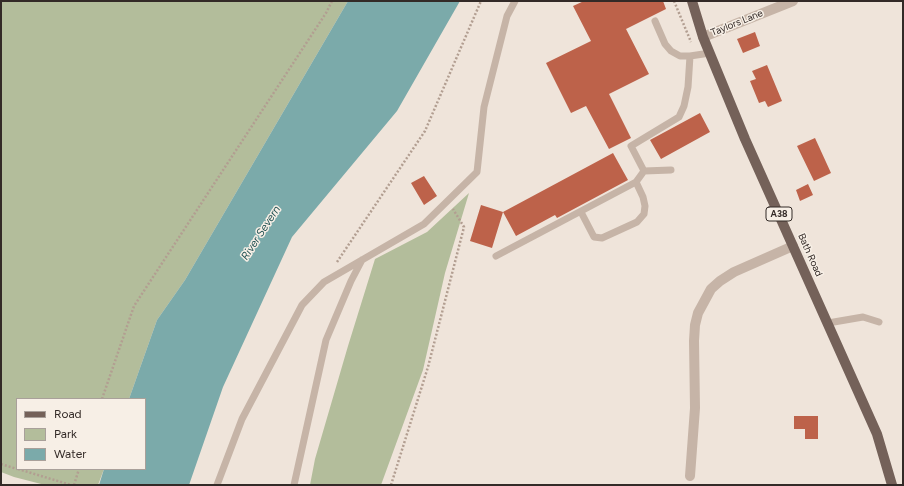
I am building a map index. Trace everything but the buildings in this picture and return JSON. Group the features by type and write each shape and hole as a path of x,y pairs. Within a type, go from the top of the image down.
{"main road":[{"name":"A38","path":"692,1 703,37"},
{"name":"Bath Road","path":"703,37 745,139 877,434 892,485"}],"street":[{"name":"Taylors Lane","path":"703,37 793,1"},
{"path":"690,476 695,408 694,341 695,325 698,313 711,289 720,281 752,263 793,246"}],"lane":[{"path":"217,485 242,419 302,305 324,282 424,224 477,172 484,107 507,16 515,1"},
{"path":"655,21 665,44 671,51 680,56 710,54"},
{"path":"644,171 631,146 679,117 684,106 693,56"},
{"path":"644,171 671,170"},
{"path":"496,256 636,182 644,171"},
{"path":"581,212 594,237 602,238 638,222 644,214 645,206 643,196 636,182"},
{"path":"294,485 326,340 351,281 362,260"},
{"path":"828,324 863,317 879,322"}],"path":[{"path":"102,398 134,306 326,13 332,1"},
{"path":"337,262 425,131 481,1"},
{"path":"674,1 693,56"},
{"path":"391,485 428,367 464,227 447,201"},
{"path":"1,464 16,468"},
{"path":"21,470 72,485 79,470"}],"green space":[{"path":"1,1 348,1 185,280 157,320 129,398 16,398 16,470 104,470 98,485 45,485 1,472"},
{"path":"469,193 445,273 423,370 381,485 310,485 315,459 375,259 427,232"}],"water":[{"name":"River Severn","path":"348,1 460,1 397,111 292,237 223,387 189,485 99,485 104,470 146,470 146,398 129,398 157,320 185,280"}]}
